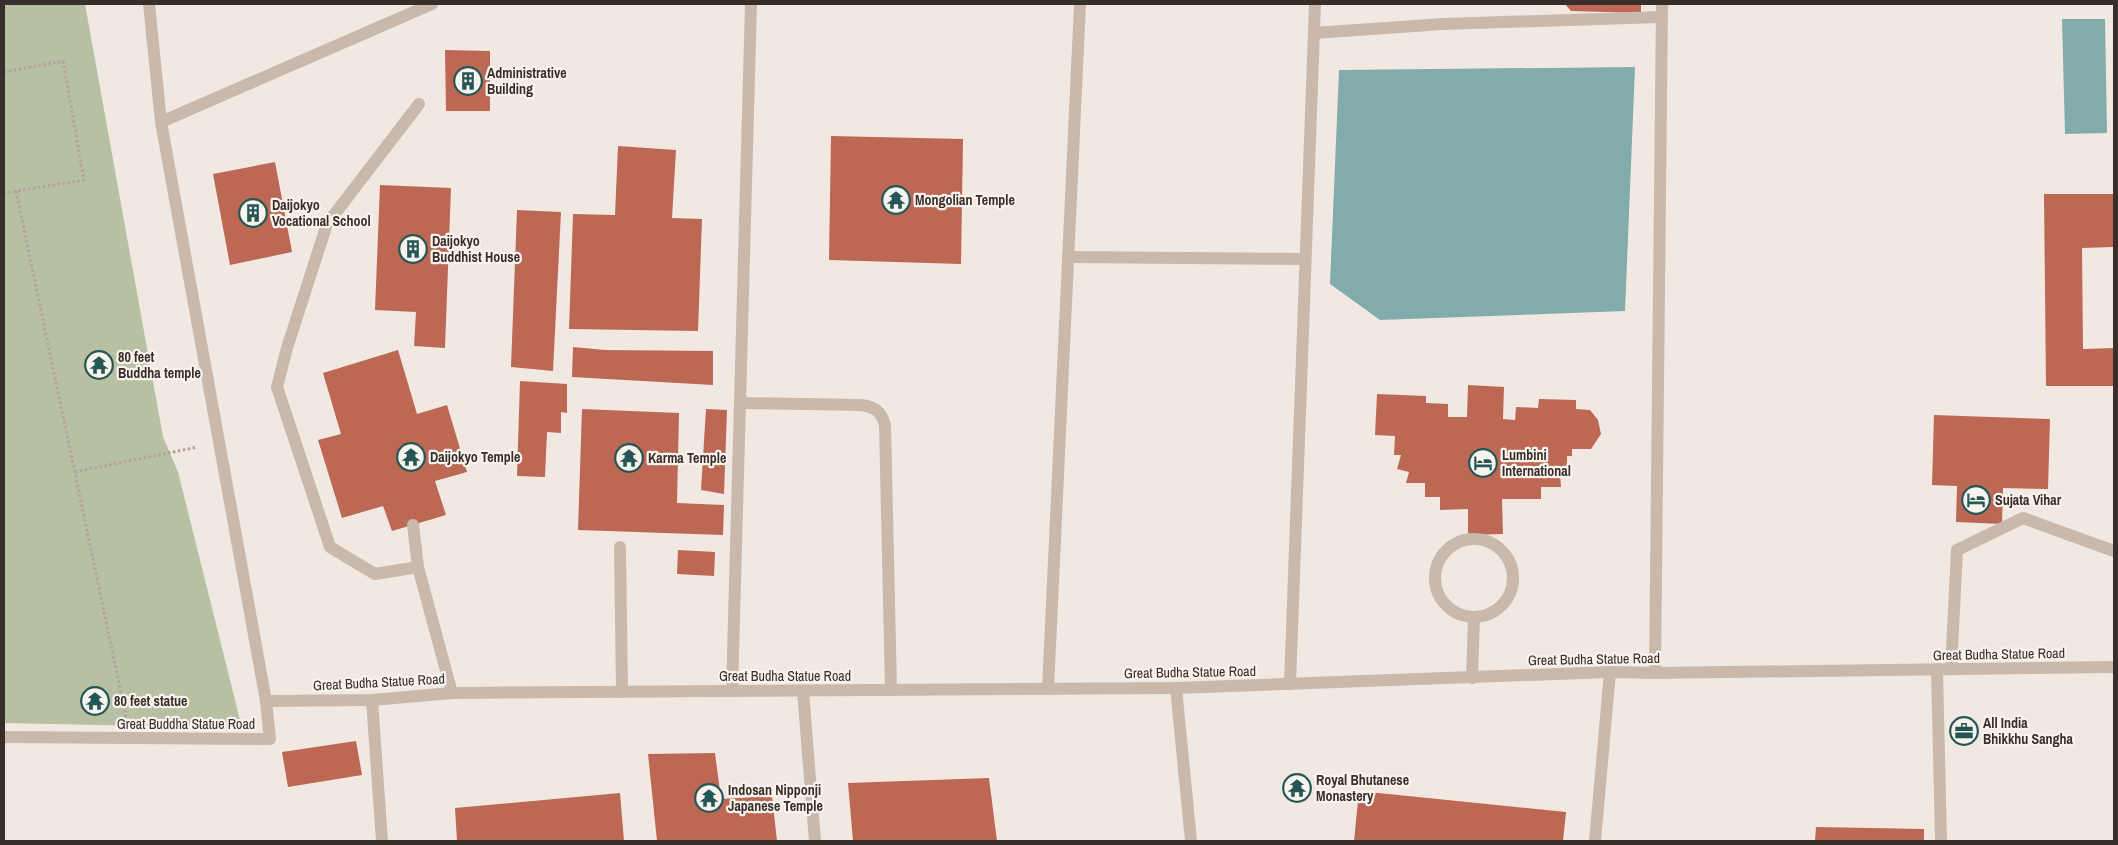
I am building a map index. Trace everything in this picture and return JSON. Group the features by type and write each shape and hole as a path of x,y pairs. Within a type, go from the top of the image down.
{"street":[{"path":"149,4 161,122 266,701"},
{"path":"161,122 432,4"},
{"path":"732,690 751,4"},
{"path":"1048,689 1080,4"},
{"path":"1290,684 1315,4"},
{"path":"1655,673 1662,4"},
{"path":"1314,33 1443,24 1661,17"},
{"path":"418,567 375,574 330,547 277,387 287,348 327,224 419,104"},
{"path":"1068,257 1306,259"},
{"path":"741,403 861,405 872,407 882,414 885,425 891,690"},
{"path":"1951,669 1957,550 2023,518 2114,551"},
{"path":"413,525 418,567 452,693"},
{"path":"1473,538 1486,540 1498,545 1512,567 1514,579 1511,592 1504,604 1494,612 1482,617 1474,617 1457,614 1446,606 1438,595 1435,582 1435,569 1440,557 1454,544 1473,538"},
{"path":"620,547 622,692"},
{"path":"1472,678 1474,617"},
{"name":"Great Budha Statue Road","path":"266,701 372,700 452,693 1176,688 1610,672 2114,667"},
{"path":"1937,669 1941,841"},
{"path":"1595,841 1610,672"},
{"path":"1176,688 1191,841"},
{"path":"803,691 815,841"},
{"path":"372,700 382,841"},
{"name":"Great Buddha Statue Road","path":"4,737 270,739 266,701"}],"path":[{"path":"4,72 63,61 84,180 4,193"},
{"path":"16,191 131,739"},
{"path":"75,472 219,442"}],"green space":[{"path":"4,4 85,4 163,437 178,472 242,728 4,723"}],"water":[{"path":"2062,19 2105,19 2107,133 2065,134"},
{"path":"1635,67 1625,311 1380,320 1330,284 1339,70"}],"building":[{"path":"1565,4 1641,4 1641,13 1571,11"},
{"name":"Administrative Building","path":"445,50 490,51 490,111 446,111"},
{"name":"Mongolian Temple","path":"831,136 963,139 961,264 829,260"},
{"path":"618,146 676,150 672,218 702,219 698,331 569,329 573,214 615,215"},
{"name":"Daijokyo Vocational School","path":"275,162 292,252 230,265 213,174"},
{"name":"Daijokyo Buddhist House","path":"380,185 451,188 445,348 414,346 416,312 375,310"},
{"path":"2044,194 2114,194 2114,247 2082,248 2083,349 2114,348 2114,386 2046,386"},
{"path":"517,210 561,212 553,371 511,367"},
{"path":"573,347 605,350 713,351 713,385 572,377"},
{"path":"398,350 417,414 447,405 467,472 435,481 446,515 392,531 383,506 342,518 318,440 341,434 323,373"},
{"path":"520,381 567,384 567,413 561,412 561,433 547,432 545,477 517,476"},
{"name":"Lumbini International","path":"1468,385 1504,387 1503,419 1515,420 1516,407 1538,408 1539,399 1576,400 1576,409 1590,410 1598,420 1601,434 1591,449 1572,449 1572,456 1567,456 1567,474 1560,474 1561,487 1541,487 1541,499 1502,499 1503,534 1468,535 1468,509 1440,510 1440,497 1425,497 1425,483 1406,483 1409,472 1397,469 1401,455 1394,455 1395,436 1375,435 1377,394 1426,396 1426,403 1448,404 1448,417 1467,417"},
{"name":"Karma Temple","path":"582,409 679,413 677,503 724,505 723,535 578,530"},
{"path":"706,409 727,410 724,494 701,490"},
{"path":"1934,415 2050,419 2048,489 2003,488 2002,524 1956,522 1957,486 1932,485"},
{"path":"678,550 715,552 714,576 677,574"},
{"path":"356,741 362,775 288,787 282,752"},
{"path":"715,753 721,799 772,796 777,841 657,841 648,754"},
{"path":"989,778 997,841 853,841 848,783"},
{"path":"1359,791 1566,812 1563,841 1354,841"},
{"path":"620,793 624,841 457,841 455,808"},
{"path":"1816,827 1924,829 1924,841 1815,841"}],"place":[{"name":"Administrative Building","path":"468,81"},
{"name":"Mongolian Temple","path":"896,200"},
{"name":"Daijokyo Vocational School","path":"253,213"},
{"name":"Daijokyo Buddhist House","path":"413,249"},
{"name":"80 feet Buddha temple","path":"99,365"},
{"name":"Daijokyo Temple","path":"411,457"},
{"name":"Karma Temple","path":"629,458"},
{"name":"Lumbini International","path":"1483,463"},
{"name":"Sujata Vihar","path":"1976,500"},
{"name":"80 feet statue","path":"95,701"},
{"name":"All India Bhikkhu Sangha","path":"1964,731"},
{"name":"Royal Bhutanese Monastery","path":"1297,788"},
{"name":"Indosan Nipponji Japanese Temple","path":"709,798"}]}
